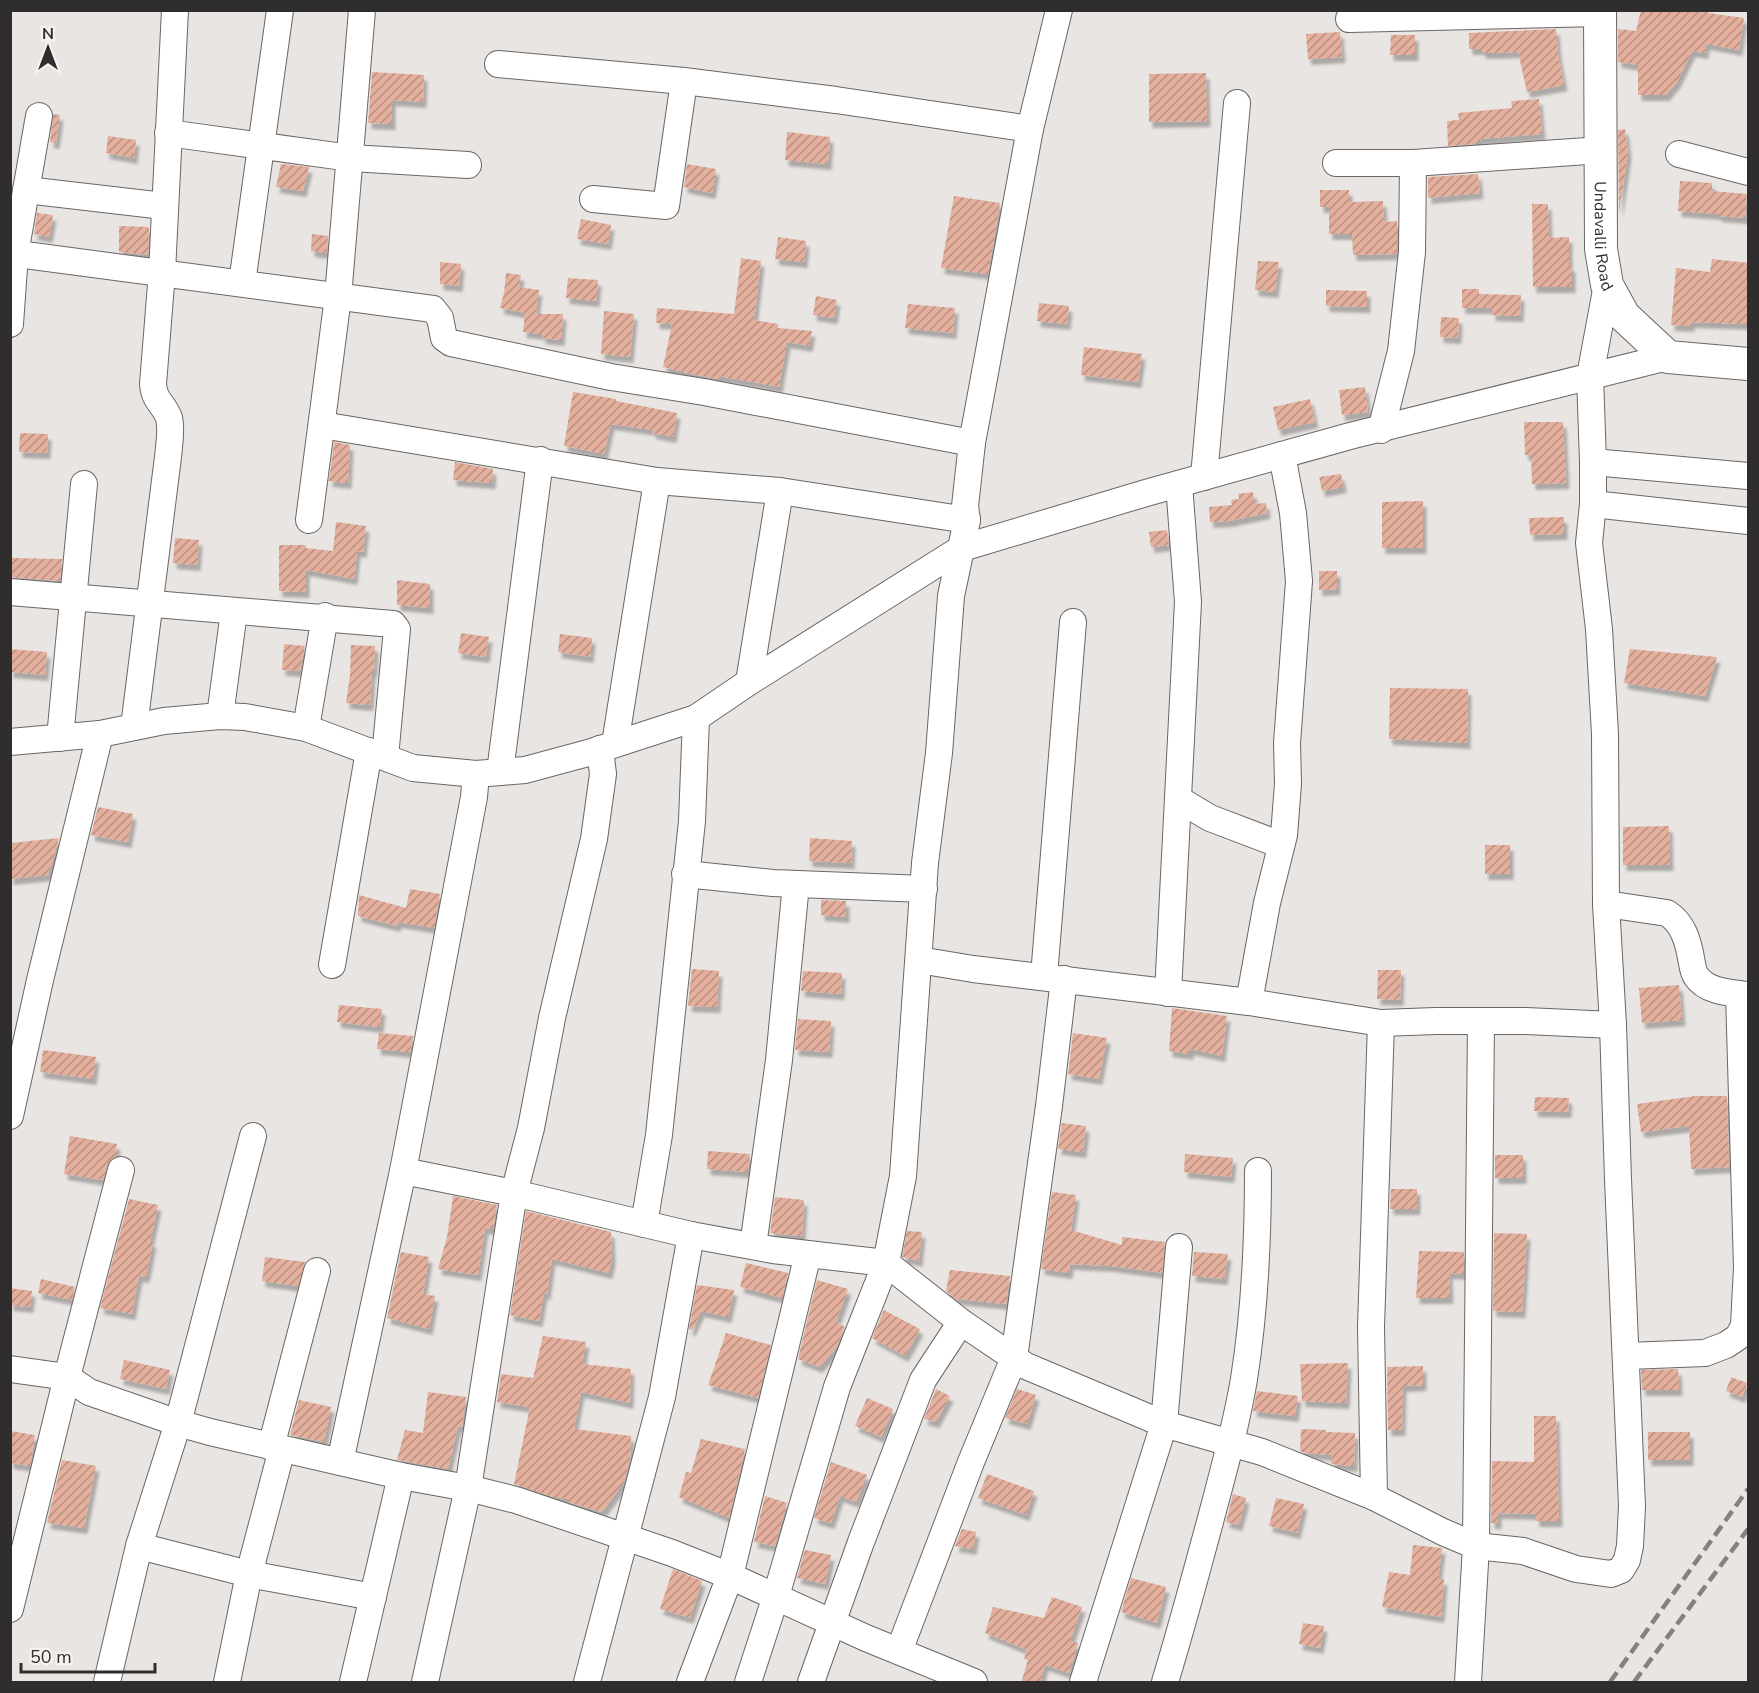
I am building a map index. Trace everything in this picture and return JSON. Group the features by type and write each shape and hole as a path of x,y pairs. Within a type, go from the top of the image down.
{"main road":[{"name":"Undavalli Road","path":"1600,12 1601,249 1607,285 1624,316 1668,357"},
{"path":"1668,357 1749,364"}],"street":[{"path":"134,727 170,428 169,418 156,400 153,384 162,272 175,10"},
{"path":"242,283 280,10"},
{"path":"309,520 338,297 362,10"},
{"path":"748,1683 837,1387 885,1263 903,1176 925,863 939,753 951,596 967,520 965,506 972,443 1030,129 1059,10"},
{"path":"1349,19 1600,12"},
{"path":"498,64 684,81 836,100 1030,129"},
{"path":"592,199 666,206 684,81"},
{"path":"1204,477 1237,103"},
{"path":"10,324 13,254 39,116"},
{"path":"168,133 351,158 468,165"},
{"path":"1336,164 1413,163 1602,150"},
{"path":"1678,154 1749,172"},
{"path":"1381,430 1401,351 1412,252 1413,163"},
{"path":"26,190 164,206"},
{"path":"13,254 433,309 440,318 444,338 451,343 532,362 972,443"},
{"path":"403,1171 514,1193 691,1235 808,1254 885,1263 961,1322 1026,1366 1164,1424 1262,1452 1374,1497 1476,1546 1523,1551 1576,1569 1601,1574 1611,1574 1621,1570 1627,1560 1630,1546 1632,1506 1606,904 1605,734 1599,629 1589,543 1593,504 1590,376 1607,285"},
{"path":"10,742 100,734 164,721 220,716 246,717 306,728 413,768 488,773 525,770 608,747 696,718 962,548 1350,436 1668,357"},
{"path":"322,426 657,481 780,491 967,520"},
{"path":"1249,1002 1267,903 1286,820 1287,743 1299,581 1293,513 1282,455"},
{"path":"340,1462 403,1171 471,808 488,773 540,460"},
{"path":"1593,462 1749,476"},
{"path":"425,1683 468,1488 514,1193 531,1128 552,1018 594,839 603,774 657,481"},
{"path":"60,738 84,484"},
{"path":"1168,993 1188,602 1179,484"},
{"path":"749,682 780,491"},
{"path":"1593,504 1749,521"},
{"path":"10,592 150,602 234,612 325,616 391,623 396,627 377,754 332,966"},
{"path":"220,716 234,612"},
{"path":"306,728 325,616"},
{"path":"899,1651 971,1462 1014,1358 1049,1106 1073,622"},
{"path":"644,1224 659,1135 692,821 696,718"},
{"path":"10,1116 40,980 100,734"},
{"path":"1178,799 1210,818 1281,845"},
{"path":"685,874 796,884 924,889"},
{"path":"753,1246 778,1060 796,884"},
{"path":"1606,904 1668,913 1675,918 1684,933 1696,976 1704,984 1723,992 1744,994 1747,1267 1744,1326 1738,1337 1726,1345 1705,1353 1626,1356"},
{"path":"919,960 1089,984 1249,1002 1381,1023 1481,1021 1613,1025"},
{"path":"1468,1683 1476,1546 1481,1021"},
{"path":"1374,1497 1371,1327 1381,1023"},
{"path":"114,1681 139,1546 177,1423 254,1136"},
{"path":"10,1609 121,1170"},
{"path":"1165,1683 1230,1444 1244,1380 1258,1230 1258,1171"},
{"path":"587,1683 662,1397 691,1235"},
{"path":"1083,1683 1164,1424 1179,1247"},
{"path":"690,1683 730,1576 808,1254"},
{"path":"227,1683 276,1448 317,1271"},
{"path":"811,1683 923,1380 961,1322"},
{"path":"10,1370 67,1377 89,1392 177,1423 276,1448 516,1500 626,1536 730,1576 899,1651 923,1672 974,1683"},
{"path":"353,1683 401,1476"},
{"path":"139,1546 249,1574 373,1597"}],"building":[{"path":"1641,10 1708,10 1708,13 1744,18 1739,50 1706,44 1705,53 1692,51 1677,82 1666,95 1638,95 1638,65 1618,62 1618,29 1636,31"},
{"path":"1556,29 1564,85 1527,92 1518,52 1483,53 1482,49 1469,49 1469,33"},
{"path":"1340,32 1342,57 1308,59 1306,34"},
{"path":"1391,35 1415,35 1415,55 1390,55"},
{"path":"372,72 424,75 423,102 392,100 392,124 368,123"},
{"path":"1206,73 1207,121 1149,122 1149,74"},
{"path":"1539,99 1542,134 1480,139 1481,142 1476,142 1476,144 1448,146 1447,121 1459,120 1458,113 1512,108 1511,101"},
{"path":"53,114 60,115 56,143 50,142"},
{"path":"1625,129 1628,153 1619,213 1618,130"},
{"path":"787,132 830,137 828,164 785,160"},
{"path":"108,136 136,140 134,158 106,153"},
{"path":"281,164 309,167 303,191 276,187"},
{"path":"687,164 716,169 712,193 684,187"},
{"path":"1478,174 1480,193 1428,198 1428,177"},
{"path":"1680,181 1712,183 1712,191 1747,194 1745,218 1678,211"},
{"path":"1320,190 1349,190 1349,202 1383,201 1384,222 1397,221 1397,254 1353,255 1352,234 1329,234 1329,207 1320,207"},
{"path":"954,196 1000,203 988,274 941,268"},
{"path":"1532,204 1548,204 1549,238 1569,237 1572,287 1533,287"},
{"path":"37,213 53,215 49,237 34,234"},
{"path":"581,219 611,225 608,244 577,239"},
{"path":"119,226 149,227 148,255 119,252"},
{"path":"312,234 328,236 327,253 311,251"},
{"path":"778,237 806,241 804,262 775,259"},
{"path":"741,258 761,261 754,320 778,324 778,328 812,331 809,346 787,342 779,387 719,376 719,379 701,376 663,367 672,324 656,323 657,308 734,314"},
{"path":"1712,259 1749,263 1749,324 1691,322 1691,326 1671,325 1676,268 1710,272"},
{"path":"1258,261 1279,262 1275,292 1255,290"},
{"path":"440,262 461,264 459,286 440,284"},
{"path":"506,273 521,275 519,287 539,290 536,314 563,314 561,340 542,338 542,334 523,332 525,313 500,308"},
{"path":"568,278 598,280 596,301 566,298"},
{"path":"1462,289 1479,289 1479,294 1521,295 1520,316 1492,315 1492,308 1462,308"},
{"path":"1326,290 1367,291 1367,307 1326,306"},
{"path":"816,296 837,300 834,318 813,315"},
{"path":"1039,303 1069,306 1067,324 1037,321"},
{"path":"908,304 955,308 953,333 905,328"},
{"path":"604,311 634,314 630,357 601,354"},
{"path":"1441,317 1459,318 1458,338 1440,337"},
{"path":"1084,347 1142,354 1138,382 1081,375"},
{"path":"1365,387 1368,412 1342,415 1339,390"},
{"path":"573,392 677,413 673,437 652,433 653,430 611,424 604,454 564,446"},
{"path":"1310,399 1315,422 1278,430 1273,407"},
{"path":"1524,422 1563,422 1566,483 1532,484 1531,455 1525,455"},
{"path":"20,433 48,434 47,453 19,452"},
{"path":"334,442 350,445 348,483 329,481"},
{"path":"455,462 493,469 492,483 453,480"},
{"path":"1341,474 1343,487 1322,491 1319,477"},
{"path":"1253,492 1255,504 1266,503 1267,513 1229,521 1210,522 1209,507 1232,505 1231,500 1239,499 1238,494"},
{"path":"1423,501 1423,548 1382,548 1382,502"},
{"path":"1564,517 1564,534 1530,535 1529,518"},
{"path":"336,522 366,526 363,552 357,551 354,579 306,570 306,592 279,591 279,545 306,545 306,548 333,551"},
{"path":"1167,530 1169,545 1151,547 1149,532"},
{"path":"175,538 199,540 197,565 173,563"},
{"path":"10,558 62,559 60,581 10,577"},
{"path":"1319,571 1337,571 1337,589 1319,590"},
{"path":"397,580 430,584 430,608 397,605"},
{"path":"461,633 489,637 486,657 458,653"},
{"path":"560,634 592,638 590,657 558,652"},
{"path":"284,644 305,646 300,671 282,670"},
{"path":"351,645 375,646 370,705 346,703"},
{"path":"10,649 47,652 45,675 10,672"},
{"path":"1630,649 1717,657 1705,696 1624,683"},
{"path":"1390,688 1468,689 1467,743 1389,739"},
{"path":"98,807 133,814 128,842 91,835"},
{"path":"1669,826 1670,865 1623,865 1623,827"},
{"path":"59,838 48,875 10,879 10,843"},
{"path":"810,838 852,841 851,863 809,861"},
{"path":"1485,845 1510,845 1510,874 1485,874"},
{"path":"410,889 440,894 434,928 398,922 397,926 358,916 359,895 406,908"},
{"path":"821,900 846,901 846,917 821,915"},
{"path":"692,969 719,971 717,1007 688,1006"},
{"path":"1378,970 1401,970 1400,1000 1377,999"},
{"path":"803,971 842,973 841,994 801,991"},
{"path":"1679,985 1682,1020 1642,1023 1639,988"},
{"path":"339,1005 382,1009 380,1027 337,1022"},
{"path":"1172,1008 1227,1016 1222,1056 1190,1049 1190,1054 1169,1051"},
{"path":"798,1019 831,1021 829,1052 795,1050"},
{"path":"379,1033 413,1036 410,1052 377,1049"},
{"path":"1073,1033 1107,1038 1099,1079 1068,1074"},
{"path":"43,1050 96,1057 93,1079 40,1072"},
{"path":"1695,1096 1727,1096 1729,1167 1691,1169 1689,1126 1641,1132 1637,1104"},
{"path":"1535,1097 1569,1098 1568,1112 1534,1111"},
{"path":"1062,1123 1086,1126 1083,1152 1058,1149"},
{"path":"70,1136 117,1144 115,1157 107,1166 103,1180 64,1174"},
{"path":"708,1151 750,1154 748,1172 707,1169"},
{"path":"1185,1154 1233,1158 1231,1177 1184,1172"},
{"path":"1495,1155 1523,1155 1523,1178 1495,1178"},
{"path":"1391,1189 1417,1189 1417,1209 1390,1209"},
{"path":"1052,1192 1076,1195 1071,1230 1122,1245 1122,1237 1165,1242 1162,1273 1111,1266 1070,1264 1069,1273 1041,1269"},
{"path":"453,1196 497,1205 493,1229 485,1228 478,1275 438,1269 447,1237"},
{"path":"775,1197 804,1200 802,1236 770,1233"},
{"path":"129,1199 158,1205 150,1242 153,1242 146,1277 139,1276 132,1314 100,1308"},
{"path":"526,1211 611,1232 612,1259 609,1273 552,1259 547,1294 544,1293 539,1321 510,1315"},
{"path":"907,1231 922,1232 919,1261 902,1257"},
{"path":"1494,1233 1527,1234 1522,1312 1493,1311"},
{"path":"1419,1251 1464,1252 1464,1274 1449,1273 1450,1298 1416,1298"},
{"path":"401,1252 429,1257 423,1294 435,1296 429,1329 387,1318"},
{"path":"1194,1252 1228,1254 1224,1279 1192,1276"},
{"path":"265,1257 305,1262 298,1286 262,1281"},
{"path":"746,1263 788,1273 782,1298 740,1287"},
{"path":"950,1270 1010,1276 1006,1304 956,1299 946,1291"},
{"path":"41,1279 75,1287 72,1300 38,1293"},
{"path":"817,1280 848,1289 836,1322 845,1327 836,1348 819,1367 798,1359"},
{"path":"697,1285 734,1290 728,1317 701,1311 692,1330 689,1329"},
{"path":"10,1288 32,1291 30,1307 10,1305"},
{"path":"884,1310 920,1329 905,1356 872,1338"},
{"path":"726,1333 771,1345 758,1398 708,1385"},
{"path":"543,1336 586,1342 582,1364 631,1369 630,1403 581,1392 574,1429 631,1436 630,1458 624,1482 602,1512 568,1502 568,1499 550,1496 514,1484 530,1407 497,1402 501,1374 533,1378"},
{"path":"124,1360 170,1370 166,1389 120,1379"},
{"path":"1348,1363 1346,1403 1302,1401 1300,1364"},
{"path":"1423,1366 1423,1385 1403,1386 1402,1430 1388,1430 1387,1367"},
{"path":"1678,1369 1679,1390 1642,1390 1641,1370"},
{"path":"1731,1377 1747,1383 1742,1397 1726,1391"},
{"path":"936,1389 950,1396 936,1422 924,1419"},
{"path":"1017,1389 1036,1395 1027,1424 1005,1418"},
{"path":"1257,1391 1298,1396 1295,1416 1253,1411"},
{"path":"428,1392 466,1397 462,1427 458,1426 448,1469 397,1460 405,1430 423,1433"},
{"path":"867,1398 893,1409 881,1437 855,1426"},
{"path":"299,1400 331,1407 324,1442 290,1435"},
{"path":"1534,1416 1556,1416 1559,1521 1536,1521 1536,1514 1498,1513 1498,1523 1491,1523 1492,1461 1534,1462"},
{"path":"1301,1429 1355,1433 1354,1466 1331,1464 1332,1455 1300,1451"},
{"path":"10,1431 35,1435 30,1466 10,1463"},
{"path":"1648,1432 1690,1432 1690,1460 1648,1460"},
{"path":"701,1439 745,1449 729,1518 679,1497 686,1472 691,1473"},
{"path":"62,1460 96,1466 84,1528 47,1523"},
{"path":"831,1462 867,1475 856,1502 840,1496 831,1523 814,1518"},
{"path":"987,1474 1034,1491 1026,1515 978,1498"},
{"path":"1233,1494 1246,1498 1239,1525 1226,1522"},
{"path":"765,1496 787,1503 775,1546 754,1542"},
{"path":"1276,1498 1304,1504 1297,1533 1269,1526"},
{"path":"962,1529 976,1532 973,1549 955,1546"},
{"path":"1413,1545 1442,1548 1438,1579 1444,1579 1441,1617 1382,1607 1389,1572 1410,1575"},
{"path":"805,1550 831,1555 825,1584 797,1578"},
{"path":"673,1569 702,1581 690,1618 660,1609"},
{"path":"1131,1578 1166,1587 1157,1623 1121,1612"},
{"path":"1052,1597 1082,1607 1070,1641 1078,1643 1069,1673 1045,1665 1040,1683 1021,1683 1028,1660 1024,1659 1027,1650 985,1633 993,1607 1044,1618"},
{"path":"1303,1623 1324,1626 1320,1648 1299,1644"}],"railway":[{"path":"1610,1682 1748,1489"},
{"path":"1634,1682 1748,1529"}]}
